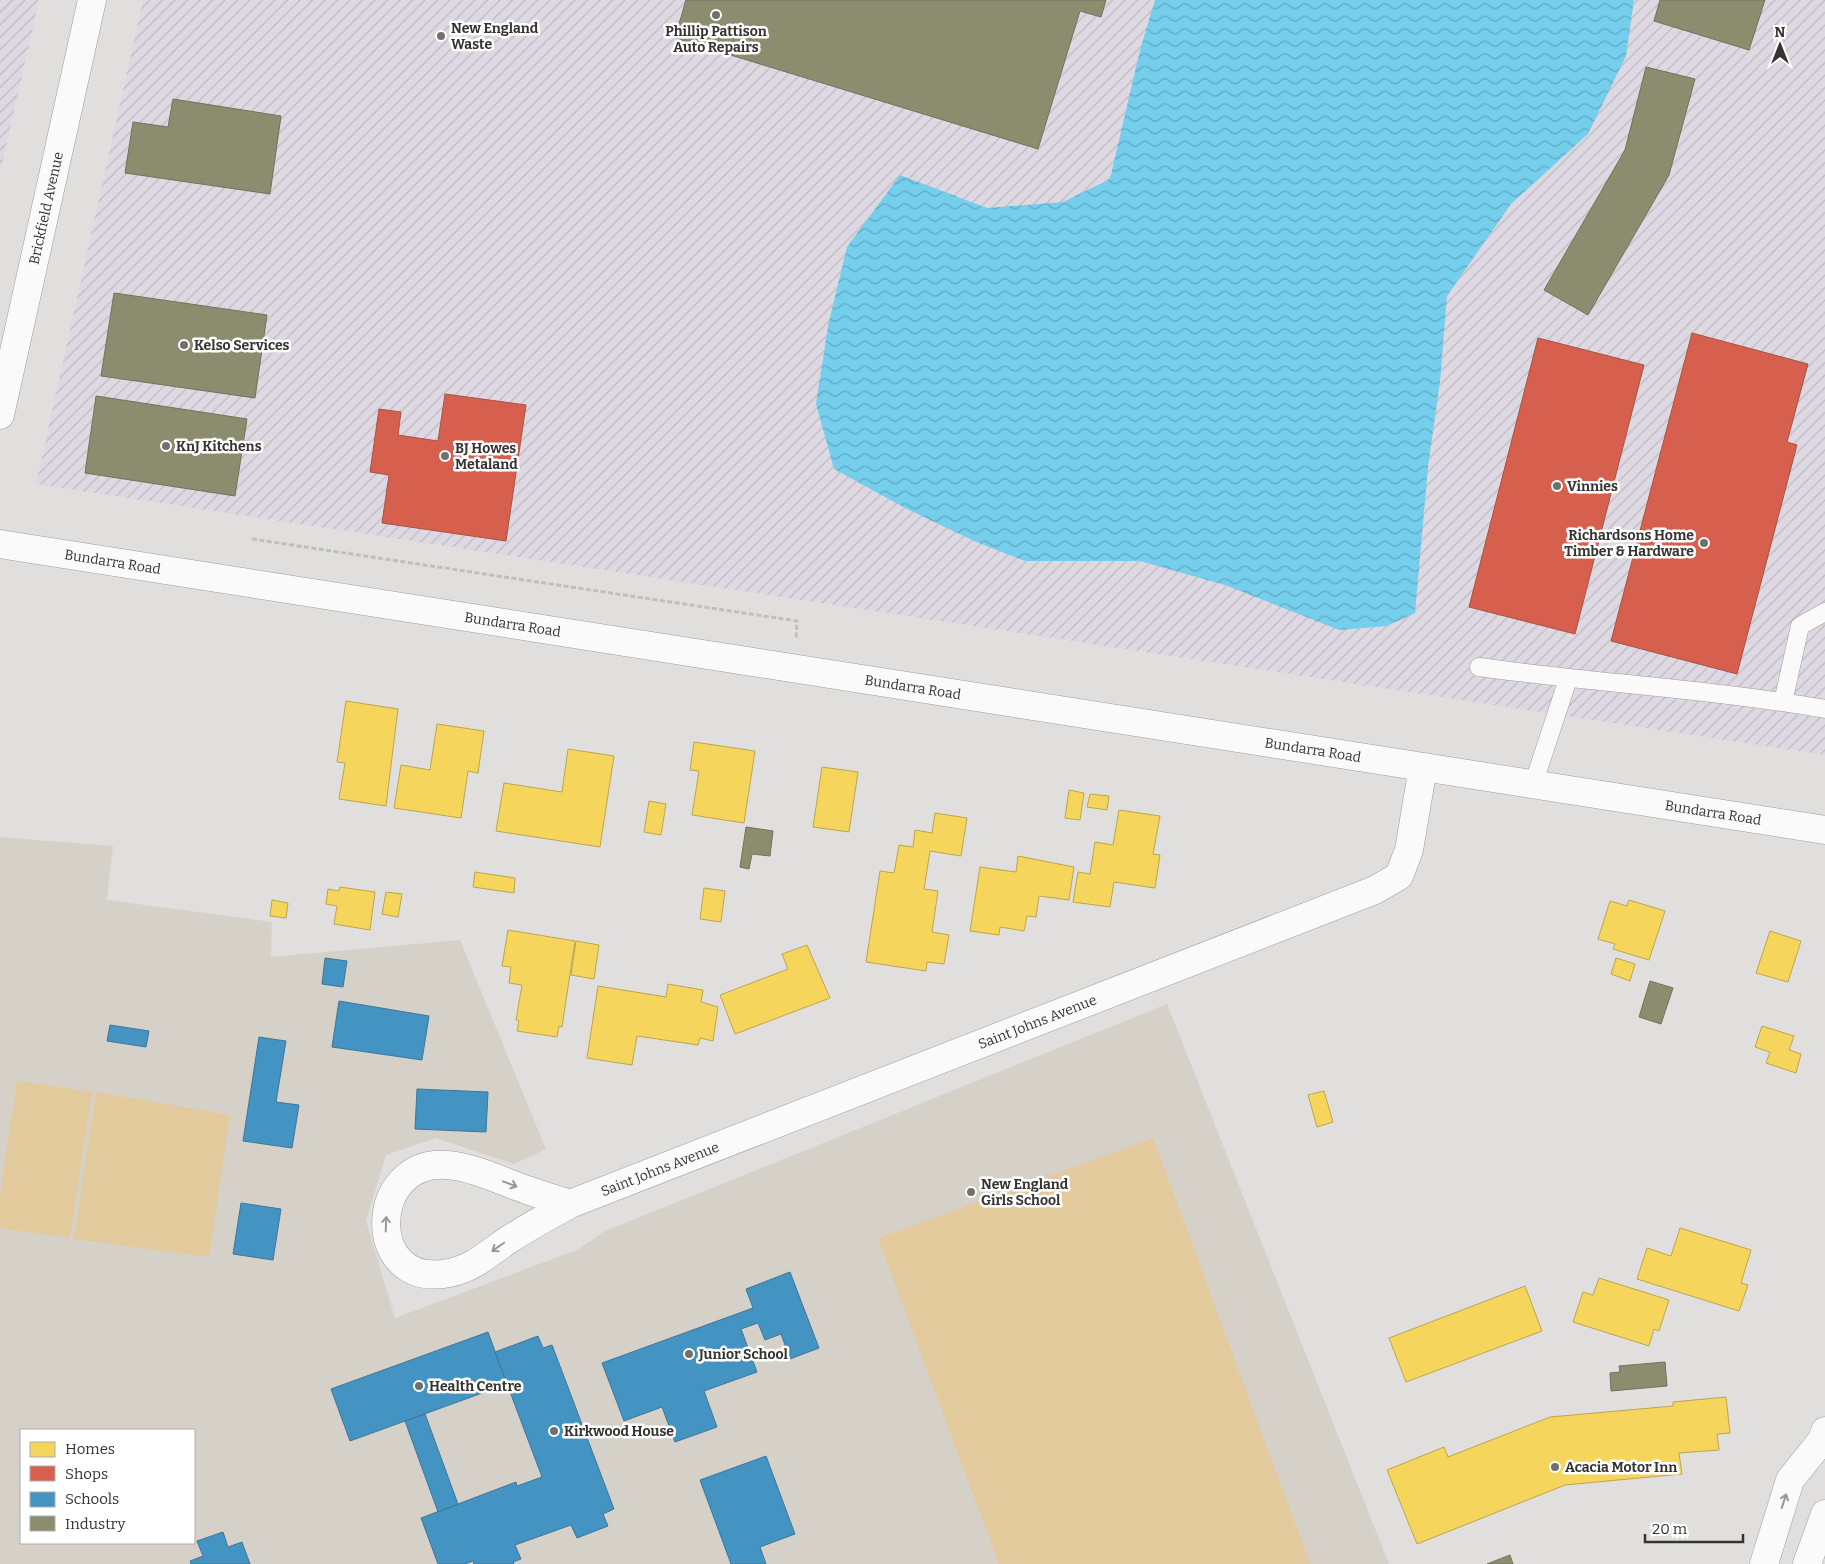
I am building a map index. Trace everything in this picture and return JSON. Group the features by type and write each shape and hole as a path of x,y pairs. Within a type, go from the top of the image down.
{"main road":[{"name":"Brickfield Avenue","path":"0,415 92,0"},
{"name":"Bundarra Road","path":"0,544 1825,830"},
{"name":"Saint Johns Avenue","path":"570,1204 486,1174 446,1165 420,1169 401,1182 389,1202 384,1227 391,1250 405,1266 428,1274 449,1273 474,1264 508,1240 570,1204 1375,890 1399,876 1409,850 1423,767"},
{"path":"1764,1564 1790,1480 1824,1440"},
{"path":"1807,1564 1825,1514"}],"lane":[{"path":"1783,702 1800,626 1825,612"},
{"path":"1479,666 1568,679 1783,702 1825,709"},
{"path":"1533,784 1568,679"}],"path":[{"path":"252,539 798,621 796,637"}],"shaded area":[{"path":"0,0 39,0 0,173"},
{"path":"143,0 1825,0 1825,755 36,484"},
{"name":"New England Girls School","path":"0,837 113,846 107,900 272,922 271,957 460,940 546,1149 514,1164 436,1138 386,1155 366,1221 395,1318 579,1249 603,1232 1167,1004 1389,1564 0,1564"},
{"path":"17,1081 92,1092 70,1238 0,1228 0,1196"},
{"path":"96,1092 230,1115 209,1257 74,1239"},
{"path":"1153,1138 1310,1564 999,1564 878,1238"}],"water":[{"path":"1155,0 1634,0 1626,56 1588,134 1511,204 1447,296 1440,382 1428,467 1415,613 1387,626 1339,630 1225,585 1140,561 1025,561 974,541 905,508 834,469 816,404 828,326 847,247 900,175 987,208 1063,202 1110,179 1140,50"}],"building: Homes":[{"path":"346,701 398,709 386,806 339,799 345,763 337,762"},
{"path":"437,724 484,731 478,773 468,771 461,818 394,808 401,765 430,770"},
{"path":"694,742 755,751 744,823 692,815 699,771 690,770"},
{"path":"568,749 614,756 600,847 496,831 504,783 562,792"},
{"path":"822,767 858,772 849,832 813,827"},
{"path":"1069,790 1084,793 1080,820 1065,818"},
{"path":"1090,794 1109,796 1107,810 1087,807"},
{"path":"649,801 666,804 661,835 644,832"},
{"path":"1119,810 1160,816 1153,854 1160,855 1155,888 1114,882 1110,907 1073,902 1078,872 1090,874 1095,842 1113,845"},
{"path":"935,813 967,818 961,856 930,851 924,889 938,891 932,932 949,935 944,964 927,962 926,971 866,962 880,871 894,873 899,845 913,847 915,830 932,833"},
{"path":"1018,856 1074,867 1069,900 1039,896 1036,917 1027,916 1024,931 1000,927 999,935 970,931 980,867 1016,872"},
{"path":"475,872 515,878 514,893 473,887"},
{"path":"340,887 375,892 370,930 334,924 337,906 326,904 328,889 339,891"},
{"path":"704,888 725,891 721,922 700,919"},
{"path":"386,892 402,894 398,917 382,914"},
{"path":"272,900 288,903 286,918 270,916"},
{"path":"1629,900 1665,911 1649,960 1613,949 1615,944 1598,939 1610,901 1627,906"},
{"path":"508,930 575,941 562,1027 559,1026 557,1037 517,1031 519,1021 516,1020 522,985 509,983 511,967 502,966"},
{"path":"1770,931 1801,941 1788,982 1756,973"},
{"path":"576,941 599,945 594,979 571,975"},
{"path":"807,945 830,998 735,1034 720,995 788,969 782,954"},
{"path":"1616,958 1635,964 1630,981 1611,974"},
{"path":"668,984 703,990 701,1002 718,1007 713,1041 700,1038 698,1045 637,1036 632,1065 587,1058 598,986 666,997"},
{"path":"1762,1026 1794,1036 1789,1050 1801,1054 1796,1073 1766,1063 1770,1052 1755,1047"},
{"path":"1324,1091 1333,1122 1317,1127 1308,1095"},
{"path":"1680,1228 1751,1250 1741,1283 1748,1285 1739,1311 1637,1279 1647,1248 1671,1256"},
{"path":"1599,1278 1669,1300 1659,1331 1654,1329 1649,1346 1573,1322 1583,1292 1593,1295"},
{"path":"1525,1286 1542,1331 1406,1382 1389,1338"},
{"path":"1726,1397 1730,1433 1717,1434 1719,1450 1679,1453 1682,1474 1565,1485 1417,1544 1387,1470 1444,1447 1448,1457 1550,1417 1673,1406 1673,1402"}],"building: Shops":[{"name":"Richardsons Home Timber & Hardware","path":"1692,333 1808,364 1787,442 1797,445 1737,674 1611,641"},
{"name":"Vinnies","path":"1538,338 1644,365 1575,634 1469,607"},
{"name":"BJ Howes Metaland","path":"445,394 526,405 506,541 382,523 389,475 370,472 379,409 401,412 398,435 438,441"}],"building: Schools":[{"path":"325,958 347,961 343,987 322,984"},
{"path":"339,1001 429,1016 422,1060 332,1047"},
{"path":"110,1025 149,1031 146,1047 107,1041"},
{"path":"259,1037 286,1041 276,1102 299,1105 292,1148 243,1141"},
{"path":"417,1089 488,1092 486,1132 415,1129"},
{"path":"241,1203 281,1209 273,1260 233,1254"},
{"name":"Junior School","path":"790,1272 819,1348 790,1359 781,1334 765,1340 758,1323 741,1329 757,1372 704,1391 717,1427 675,1442 662,1407 624,1421 602,1363 753,1308 746,1289"},
{"name":"Health Centre","path":"488,1332 507,1384 350,1441 331,1389"},
{"name":"Kirkwood House","path":"538,1336 543,1348 552,1345 614,1509 603,1514 608,1526 577,1538 571,1525 515,1545 521,1559 513,1562 514,1564 474,1564 473,1561 465,1564 438,1564 421,1518 516,1482 517,1486 542,1477 495,1352"},
{"path":"425,1414 458,1504 438,1512 405,1421"},
{"path":"766,1456 795,1534 760,1547 766,1564 731,1564 700,1480"},
{"path":"223,1532 228,1547 242,1542 250,1564 191,1564 190,1561 203,1556 197,1541"}],"building: Industry":[{"path":"686,0 1106,0 1101,17 1080,11 1038,149 675,38"},
{"path":"1660,0 1765,0 1749,50 1654,21"},
{"path":"1646,67 1695,79 1669,175 1588,315 1544,290 1625,150"},
{"path":"173,99 281,116 270,194 125,173 133,122 168,127"},
{"name":"Kelso Services","path":"114,293 267,315 255,398 101,376"},
{"name":"KnJ Kitchens","path":"96,396 247,419 235,496 85,473"},
{"path":"746,827 773,831 770,856 752,854 749,869 740,867"},
{"path":"1650,981 1673,988 1661,1024 1639,1017"},
{"path":"1665,1362 1667,1386 1611,1391 1610,1373 1620,1372 1619,1366"},
{"path":"1510,1555 1513,1564 1487,1564"}],"place":[{"name":"Phillip Pattison Auto Repairs","path":"716,15"},
{"name":"New England Waste","path":"441,36"},
{"name":"Kelso Services","path":"184,345"},
{"name":"KnJ Kitchens","path":"166,446"},
{"name":"BJ Howes Metaland","path":"445,456"},
{"name":"Vinnies","path":"1557,486"},
{"name":"Richardsons Home Timber & Hardware","path":"1704,543"},
{"name":"New England Girls School","path":"971,1192"},
{"name":"Junior School","path":"689,1354"},
{"name":"Health Centre","path":"419,1386"},
{"name":"Kirkwood House","path":"554,1431"},
{"name":"Acacia Motor Inn","path":"1555,1467"}]}
